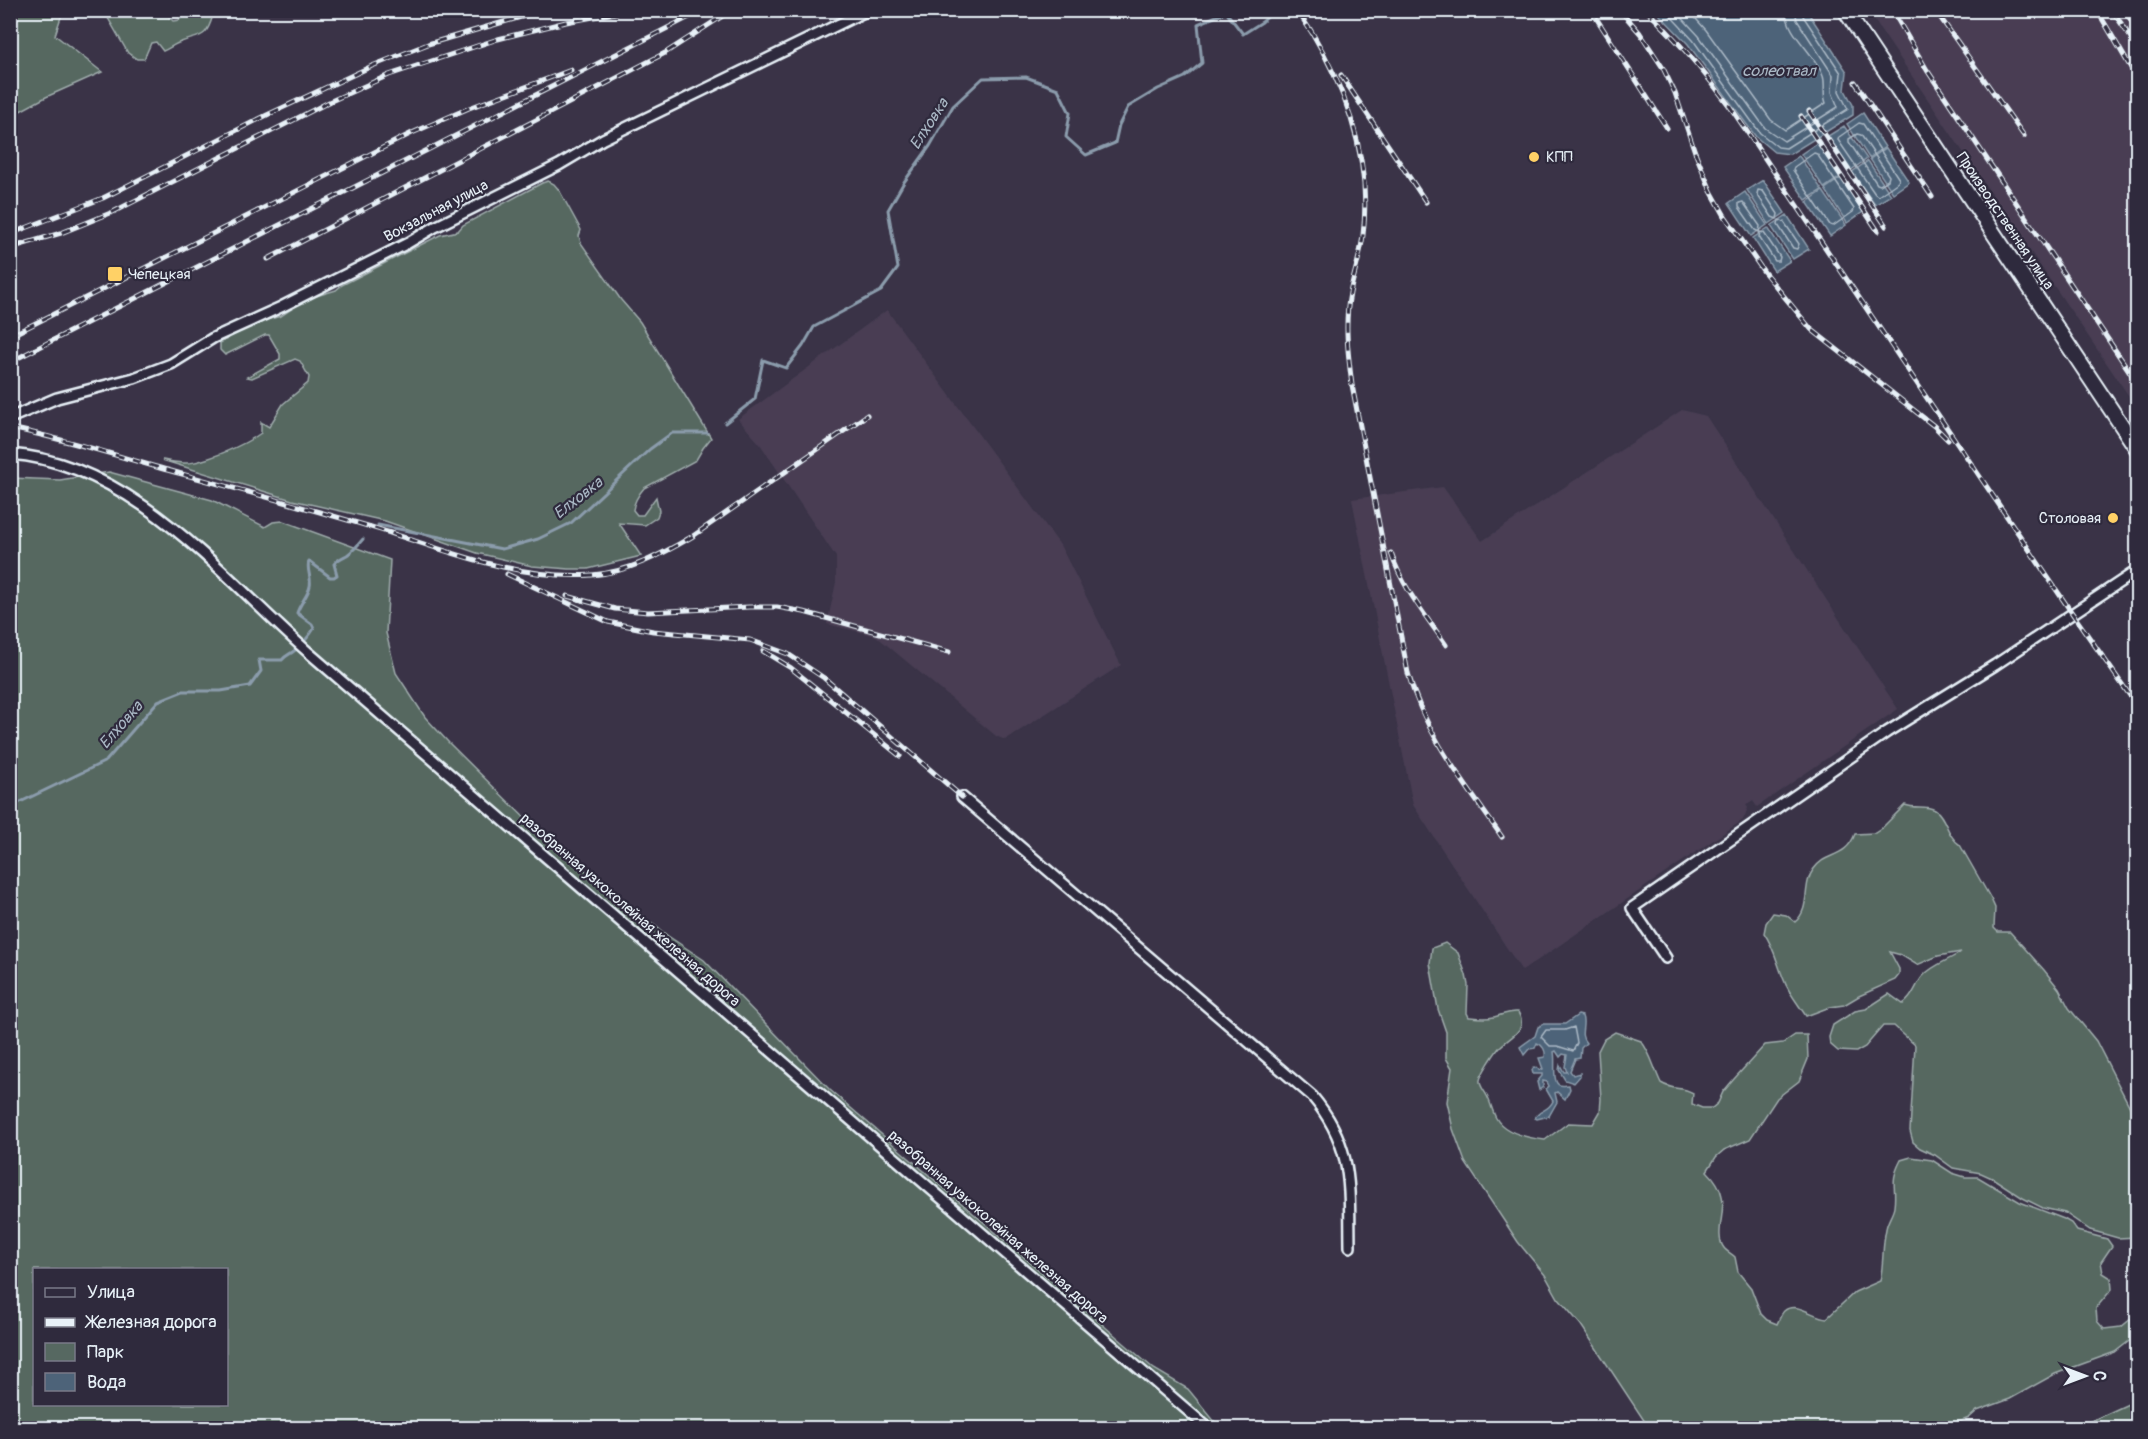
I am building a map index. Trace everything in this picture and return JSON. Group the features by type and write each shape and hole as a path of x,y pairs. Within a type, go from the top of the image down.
{"main road":[{"name":"Производственная улица","path":"1845,10 2138,450"}],"street":[{"name":"Вокзальная улица","path":"10,418 57,398 134,378 171,364 213,338 398,249 456,216 559,165 603,139 868,10"},
{"name":"разобранная узкоколейная железная дорога","path":"10,454 74,469 108,484 196,547 294,640 1208,1428"},
{"path":"1666,958 1632,908 1887,732 1995,665 2138,570"},
{"path":"962,796 1312,1096 1336,1130 1346,1157 1350,1247"}],"shaded area":[{"path":"1868,11 2137,11 2137,408 1999,205"},
{"path":"887,310 1060,545 1121,665 1005,740 996,736 876,636 827,624 836,582 836,557 760,444 738,419"},
{"path":"1682,410 1706,416 1898,709 1757,807 1753,801 1746,805 1748,808 1743,820 1522,971 1413,805 1352,499 1443,487 1482,541"}],"green space":[{"path":"11,10 63,11 55,35 102,72 46,97 11,116"},
{"path":"104,11 170,11 169,17 173,21 179,20 184,13 212,11 213,15 208,29 202,35 163,51 156,42 151,43 144,59 137,59 128,53"},
{"path":"548,181 559,190 581,230 579,236 581,243 621,300 640,322 711,438 696,460 644,488 638,496 633,510 637,515 643,515 656,497 659,511 657,517 645,525 619,523 641,556 588,569 532,566 477,553 385,521 292,500 162,460 194,462 225,452 245,442 261,433 261,422 269,427 283,404 308,383 309,377 300,361 295,359 252,378 247,377 280,359 280,354 269,335 225,355 220,350 220,343 255,323 281,316 313,297 336,290 440,235 458,231 463,225"},
{"path":"109,472 212,500 265,527 273,522 283,521 390,560 386,633 396,673 425,717 449,743 545,838 668,936 704,960 830,1090 1154,1369 1188,1389 1220,1428 11,1428 11,478 60,480"},
{"path":"1905,805 1924,807 1939,813 1991,899 1995,908 1994,928 1998,932 2010,932 2059,989 2069,1008 2096,1041 2137,1121 2137,1237 2118,1238 2090,1230 2065,1213 2043,1208 1981,1173 1953,1168 1913,1142 1910,1131 1915,1045 1894,1026 1883,1026 1865,1047 1856,1052 1838,1051 1830,1044 1829,1037 1833,1025 1855,1011 1866,1009 1889,994 1903,1004 1910,998 1927,972 1961,952 1938,956 1917,965 1901,955 1890,952 1899,969 1899,975 1895,980 1844,1005 1830,1007 1806,1016 1788,989 1764,933 1766,923 1773,913 1786,915 1795,922 1800,917 1805,904 1810,876 1818,864 1846,848 1855,834 1875,833 1881,829"},
{"path":"1445,943 1458,953 1466,975 1469,1017 1488,1018 1518,1012 1521,1019 1520,1029 1497,1051 1480,1082 1500,1123 1511,1131 1525,1136 1545,1140 1568,1123 1593,1124 1600,1112 1601,1099 1598,1051 1604,1039 1615,1032 1641,1041 1661,1083 1693,1093 1692,1104 1702,1108 1712,1108 1718,1103 1723,1092 1765,1045 1783,1043 1795,1035 1807,1035 1808,1059 1799,1081 1777,1098 1750,1139 1724,1150 1716,1157 1707,1171 1716,1182 1722,1196 1721,1243 1735,1257 1738,1272 1751,1288 1761,1314 1767,1320 1777,1324 1784,1311 1794,1307 1827,1318 1855,1292 1880,1281 1885,1235 1895,1200 1895,1174 1901,1160 1911,1157 1932,1160 1952,1173 1965,1177 1978,1177 2020,1202 2064,1219 2071,1223 2077,1231 2107,1239 2112,1246 2101,1262 2103,1273 2111,1278 2112,1289 2096,1308 2097,1321 2104,1329 2121,1327 2137,1314 2137,1335 2115,1352 2055,1374 2010,1399 1977,1411 1969,1418 1944,1428 1649,1428 1581,1325 1558,1298 1545,1275 1518,1242 1465,1162 1453,1129 1447,1102 1452,1068 1446,1058 1446,1032 1438,1009 1430,963 1432,948"},
{"path":"2137,1400 2137,1428 2076,1428"}],"water":[{"name":"солеотвал","path":"1656,11 1807,11 1847,72 1845,90 1853,105 1853,115 1790,154 1774,152 1756,137 1688,44"},
{"path":"1863,113 1885,147 1869,158 1847,124"},
{"path":"1844,126 1867,159 1851,170 1828,136"},
{"path":"1817,143 1840,177 1824,188 1801,154"},
{"path":"1886,148 1909,182 1893,193 1870,159"},
{"path":"1799,156 1822,190 1806,200 1783,167"},
{"path":"1868,161 1891,195 1875,205 1852,172"},
{"path":"1841,178 1863,212 1847,223 1825,189"},
{"path":"1763,180 1785,213 1769,224 1747,190"},
{"path":"1823,191 1846,225 1830,236 1807,202"},
{"path":"1745,192 1767,225 1751,236 1729,203"},
{"path":"1787,215 1809,249 1793,259 1771,226"},
{"path":"1768,228 1790,261 1774,271 1753,238"},
{"path":"1578,1015 1582,1016 1583,1036 1586,1043 1581,1048 1580,1058 1575,1059 1570,1071 1573,1075 1580,1073 1580,1076 1574,1083 1565,1080 1559,1070 1560,1065 1564,1072 1567,1072 1565,1067 1567,1055 1563,1054 1560,1057 1556,1051 1554,1052 1557,1083 1569,1085 1570,1089 1565,1099 1557,1092 1555,1093 1557,1102 1549,1116 1537,1119 1535,1118 1537,1115 1549,1107 1553,1101 1546,1089 1549,1086 1547,1082 1543,1081 1543,1087 1539,1090 1537,1082 1542,1074 1533,1074 1532,1070 1534,1067 1543,1069 1539,1058 1545,1057 1545,1053 1537,1043 1535,1048 1529,1049 1524,1055 1520,1047 1535,1036 1538,1027 1543,1024 1565,1024"}],"waterway":[{"name":"Елховка","path":"725,423 755,399 763,360 786,368 814,327 881,291 898,268 888,210 953,106 983,78 1026,77 1058,89 1070,113 1066,137 1086,155 1115,143 1119,125 1128,107 1158,89 1185,77 1202,63 1198,24 1226,12 1243,34 1275,10"},
{"name":"Елховка","path":"378,525 502,549 538,539 571,523 650,449 672,433 707,433"},
{"name":"Елховка","path":"10,807 106,761 158,701 183,691 221,691 250,686 261,671 259,660 282,660 299,647 314,628 297,613 310,586 309,561 330,577 334,577 337,575 334,564 351,552 363,539"}],"railway":[{"path":"10,234 103,198 267,115 372,66 428,44 545,10"},
{"path":"10,248 61,233 113,212 331,101 389,75 498,39 566,22 632,10"},
{"path":"10,362 703,10"},
{"path":"268,259 665,53 732,10"},
{"path":"1297,10 1314,36"},
{"path":"1591,10 1667,128"},
{"path":"1620,10 1640,33 1663,68 1675,93 1711,191 1725,216 1764,272 1811,329 1934,426 1948,440"},
{"path":"1646,10 1691,57 1731,108 2138,707"},
{"path":"1892,10 1927,70 2138,384"},
{"path":"1935,10 2024,136"},
{"path":"2097,10 2138,80"},
{"path":"2112,10 2138,48"},
{"path":"2124,10 2138,30"},
{"path":"1310,29 1345,102 1354,128 1364,180 1365,207 1362,242 1348,305 1348,350 1352,385 1408,673 1415,696 1448,759 1502,837"},
{"path":"10,336 412,133 469,108 571,70"},
{"path":"1341,75 1426,202"},
{"path":"1855,82 1932,197"},
{"path":"1809,111 1886,226"},
{"path":"1801,116 1878,231"},
{"path":"10,428 67,441 507,568 535,573 592,575 632,566 681,543 867,415"},
{"path":"1391,553 1408,589 1446,645"},
{"path":"507,574 608,622 653,631 750,640 788,654 824,678 962,797"},
{"path":"567,596 615,609 648,612 777,607 804,612 949,652"},
{"path":"763,651 791,668 900,756"}],"place":[{"name":"КПП","path":"1534,157"},
{"name":"Чепецкая","path":"115,274"},
{"name":"Cтоловая","path":"2113,518"}]}
